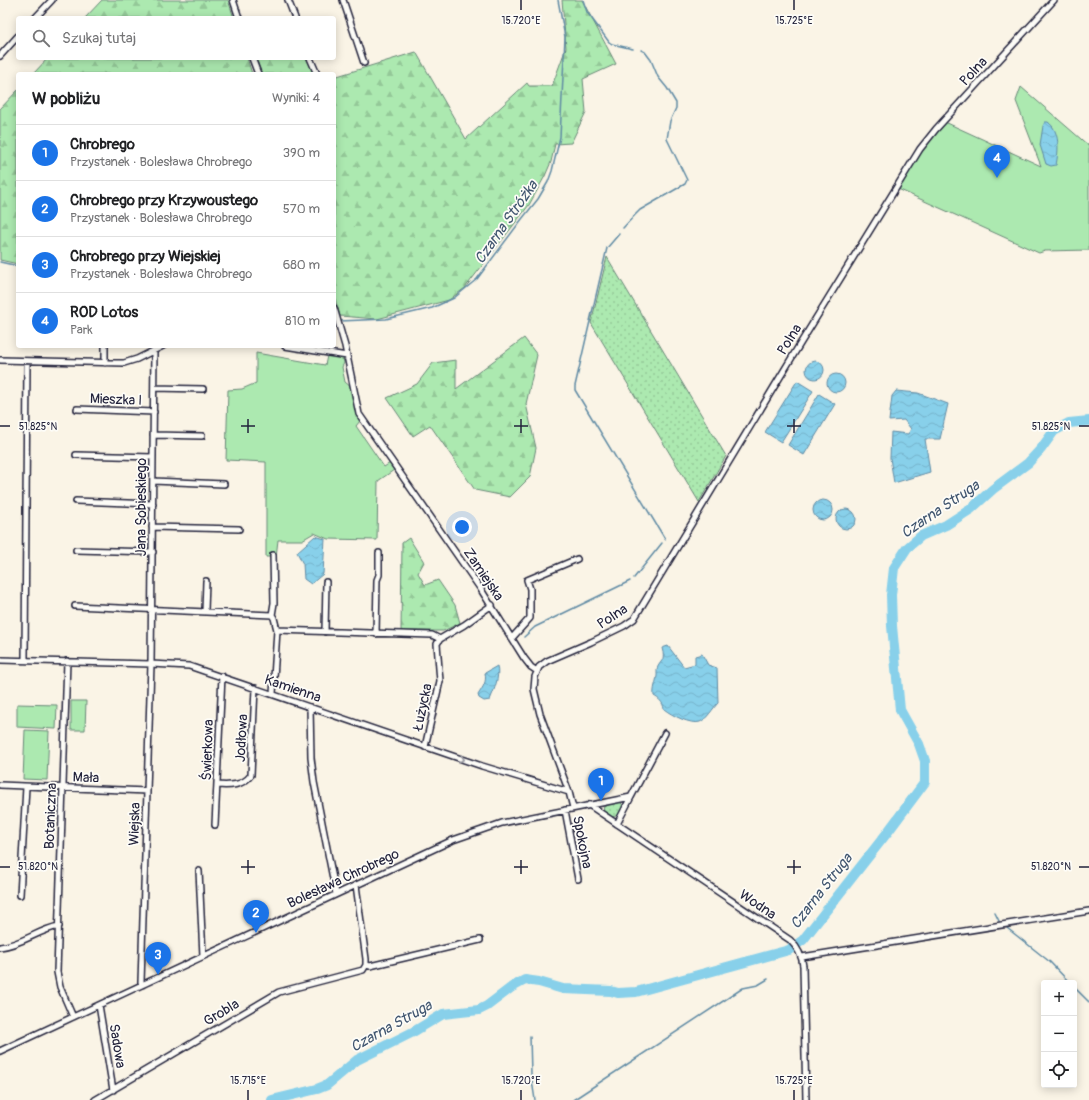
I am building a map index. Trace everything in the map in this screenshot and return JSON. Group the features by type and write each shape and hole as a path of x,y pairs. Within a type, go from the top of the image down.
{"street":[{"path":"37,16 52,0"},
{"path":"233,0 238,16"},
{"path":"288,0 294,16"},
{"path":"343,0 364,63"},
{"name":"Polna","path":"537,671 542,664 547,661 591,642 624,626 634,619 763,404 920,149 1054,0"},
{"path":"0,56 16,38"},
{"path":"253,60 257,72"},
{"path":"311,60 315,72"},
{"name":"Zamiejska","path":"336,314 347,356 357,406 363,420 492,605 524,658 531,667 537,671"},
{"path":"104,363 105,348"},
{"path":"0,360 104,363 130,362 158,348"},
{"path":"297,348 347,356"},
{"name":"Jana Sobieskiego","path":"151,664 154,350"},
{"path":"25,660 27,361"},
{"path":"154,388 203,389"},
{"name":"Mieszka I","path":"77,409 154,412"},
{"path":"154,435 202,436"},
{"path":"76,455 153,457"},
{"path":"153,481 224,484"},
{"path":"76,501 153,504"},
{"path":"152,527 239,529"},
{"path":"76,550 153,552"},
{"path":"376,634 379,553"},
{"path":"273,694 278,630 272,615 274,603 274,555"},
{"path":"512,638 530,618 530,588 527,580 577,559"},
{"path":"205,611 206,581"},
{"path":"325,632 326,582"},
{"path":"278,630 432,635 440,639 464,625 492,605"},
{"path":"75,606 272,615"},
{"name":"Łużycka","path":"426,747 440,682 438,644 440,639"},
{"name":"Kamienna","path":"0,660 189,666 482,766 569,792"},
{"name":"Botaniczna","path":"67,661 58,979 73,1017"},
{"name":"Wiejska","path":"142,985 151,664"},
{"path":"537,671 534,677 534,688 540,714 569,792 573,808 631,797"},
{"name":"Świerkowa","path":"215,825 222,676"},
{"name":"Jodłowa","path":"217,785 228,786 240,783 248,779 251,775 255,688"},
{"path":"310,707 311,758 314,782 336,894"},
{"path":"617,824 665,733"},
{"name":"Mała","path":"0,785 147,791"},
{"path":"20,895 26,786"},
{"name":"Wodna","path":"589,805 790,940 798,950 802,957 804,972 806,1100"},
{"name":"Bolesława Chrobrego","path":"0,1051 336,894 473,832 502,823 573,808"},
{"name":"Spokojna","path":"565,810 578,878"},
{"path":"199,872 203,956"},
{"path":"356,885 366,965"},
{"path":"802,957 1089,911"},
{"path":"0,947 13,944 50,928 59,926"},
{"name":"Grobla","path":"95,1100 279,992 348,975 363,970 366,965 370,966 480,940"},
{"name":"Sadowa","path":"99,1005 113,1090"}],"green space":[{"path":"102,0 228,0 233,16 87,16"},
{"path":"562,0 582,0 616,64 583,79 586,112 571,143 555,144 551,162 529,205 465,288 449,300 377,319 340,316 336,302 336,76 416,52 466,139 527,83 529,86 552,86 566,48"},
{"path":"46,60 248,60 251,72 35,72"},
{"path":"257,60 311,60 316,72 261,72"},
{"path":"1021,87 1089,146 1089,250 1045,251 1039,253 898,189 922,150 945,122 1041,166 1016,101"},
{"path":"16,92 16,264 0,260 0,109"},
{"path":"607,257 726,456 699,502 591,323"},
{"path":"524,338 537,355 526,404 536,448 530,477 510,497 475,490 430,425 413,436 387,398 417,384 433,363 456,360 456,389"},
{"path":"256,353 325,365 327,356 343,358 344,363 342,367 345,382 351,387 360,421 356,426 384,467 390,463 394,470 378,481 377,540 328,539 314,533 302,540 278,540 276,557 266,557 266,462 226,460 228,390 242,389 256,383"},
{"path":"409,538 424,562 418,573 425,585 438,580 455,605 460,623 443,631 401,631 402,543"},
{"path":"71,701 86,701 85,730 71,730"},
{"path":"17,704 57,705 56,729 17,727"},
{"path":"25,730 49,731 47,780 23,779"},
{"path":"620,802 624,807 619,815 612,817 603,811 604,806"}],"water":[{"path":"1045,122 1048,122 1055,130 1058,141 1056,165 1051,166 1046,164 1040,145"},
{"path":"815,361 821,364 824,370 821,376 815,379 809,376 806,370 809,364"},
{"path":"836,374 842,377 845,383 842,389 836,392 830,389 827,383 830,377"},
{"path":"797,381 813,391 781,442 765,432"},
{"path":"896,391 918,393 948,404 940,439 925,439 930,472 894,483 890,458 891,432 908,434 911,429 904,420 889,421 892,396"},
{"path":"819,394 835,404 804,455 788,445"},
{"path":"823,500 830,503 833,510 830,517 823,520 816,517 813,510 816,503"},
{"path":"846,509 853,512 856,519 853,526 846,529 839,526 836,519 839,512"},
{"path":"315,536 325,539 323,574 311,584 304,579 303,564 297,552"},
{"path":"668,646 684,667 695,664 695,656 702,654 708,665 717,668 718,703 703,721 696,723 686,721 671,714 664,709 663,704 654,696 657,669 663,658 662,648"},
{"path":"497,666 497,679 493,692 490,700 484,701 479,698 478,695 485,682 485,673"}],"waterway":[{"name":"Czarna Stróżka","path":"340,321 386,319 432,308 454,298 477,279 538,199 548,182 552,171 560,137 565,37 558,0"},
{"path":"583,0 587,12 609,42 633,49"},
{"path":"623,228 640,210 685,184 687,180 667,139 670,121 676,108 676,103 658,77 651,60 645,52 641,50"},
{"path":"619,234 607,248 575,390 665,539"},
{"name":"Czarna Stróżka","path":"0,262 16,266"},
{"name":"Czarna Struga","path":"272,1100 317,1089 327,1085 357,1060 413,1032 443,1014 479,1010 487,1006 512,987 525,980 539,982 563,989 611,991 618,993 636,992 789,950 803,940 925,782 925,761 919,744 900,710 892,626 891,595 894,568 907,548 921,536 946,525 971,509 993,489 1028,463 1041,449 1054,431 1069,423 1089,421"},
{"path":"634,578 662,543"},
{"path":"524,637 535,627 630,581"},
{"path":"995,913 999,921"},
{"path":"1007,928 1050,962 1067,980"},
{"path":"573,1100 743,988 758,985 768,979"},
{"path":"1077,990 1089,1002"},
{"path":"530,1036 531,1074 535,1100"}],"place":[{"name":"ROD Lotos","path":"997,178"},
{"name":"Chrobrego","path":"601,801"},
{"name":"Chrobrego przy Krzywoustego","path":"256,933"},
{"name":"Chrobrego przy Wiejskiej","path":"158,975"}]}
